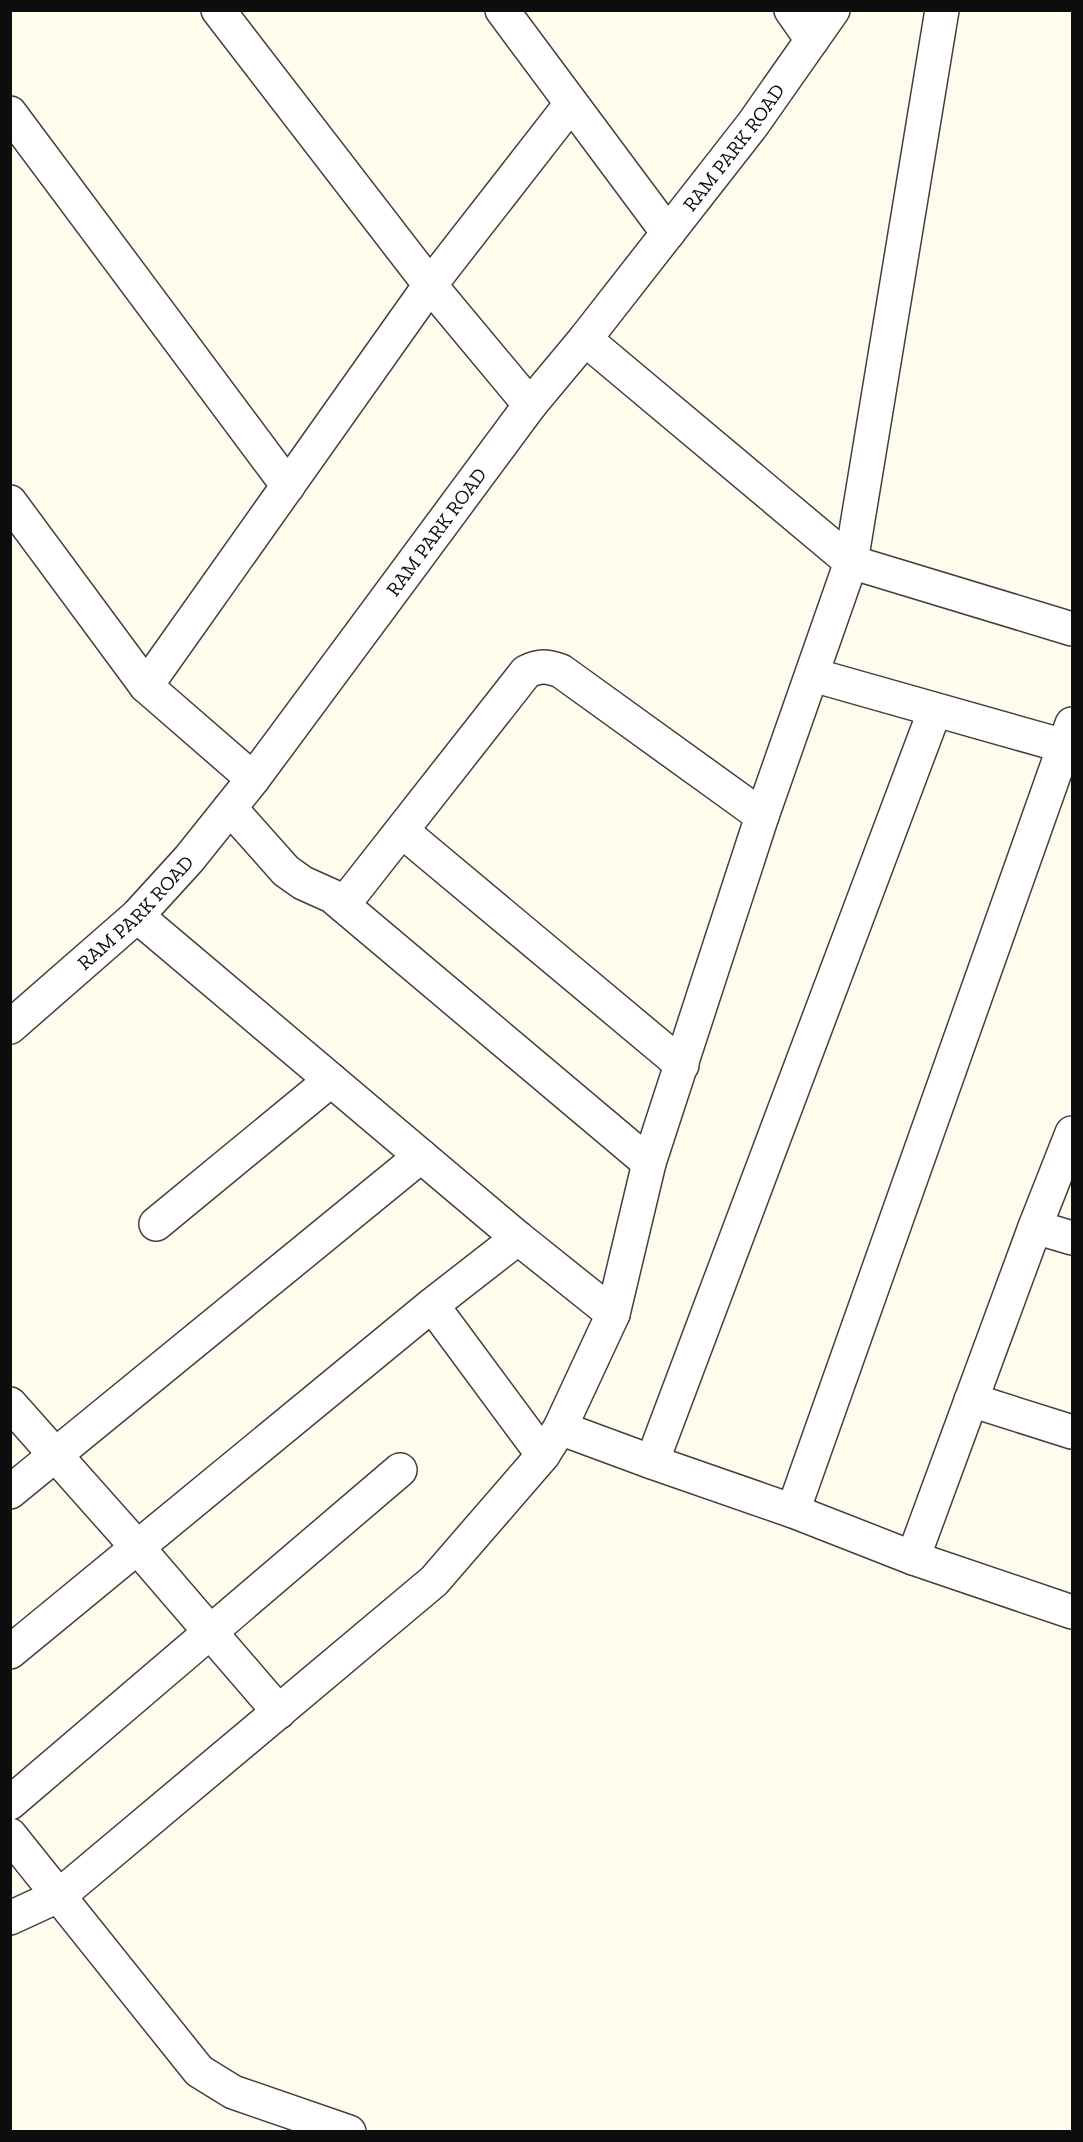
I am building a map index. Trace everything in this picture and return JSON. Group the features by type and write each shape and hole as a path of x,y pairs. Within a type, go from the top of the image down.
{"street":[{"path":"218,10 430,285 530,405"},
{"path":"502,10 668,233"},
{"path":"791,10 812,40"},
{"name":"RAM PARK ROAD","path":"10,1027 137,916 189,859 231,808 530,405 585,339 753,124 833,10"},
{"path":"10,1918 60,1895 434,1581 551,1441 613,1314 649,1164 762,816 813,675 850,562 942,10"},
{"path":"146,686 430,285 571,104"},
{"path":"10,113 288,486"},
{"path":"585,339 850,562 1072,629"},
{"path":"10,502 146,686 253,779"},
{"path":"343,905 526,672 536,667 547,666 561,671 762,816"},
{"path":"793,1511 1069,735 935,710 813,675"},
{"path":"652,1462 935,710"},
{"path":"231,808 286,871 332,896 649,1164"},
{"path":"402,831 682,1065"},
{"path":"137,916 518,1238 613,1314"},
{"path":"156,1224 331,1080"},
{"path":"913,1558 1072,1133"},
{"path":"10,1492 421,1156"},
{"path":"1035,1227 1072,1238"},
{"path":"10,1652 432,1305 518,1238"},
{"path":"432,1305 551,1441 652,1462 793,1511 913,1558 1072,1612"},
{"path":"971,1400 1072,1432"},
{"path":"10,1404 279,1712"},
{"path":"10,1803 400,1470"},
{"path":"10,1835 199,2071 233,2092 349,2132"}]}
